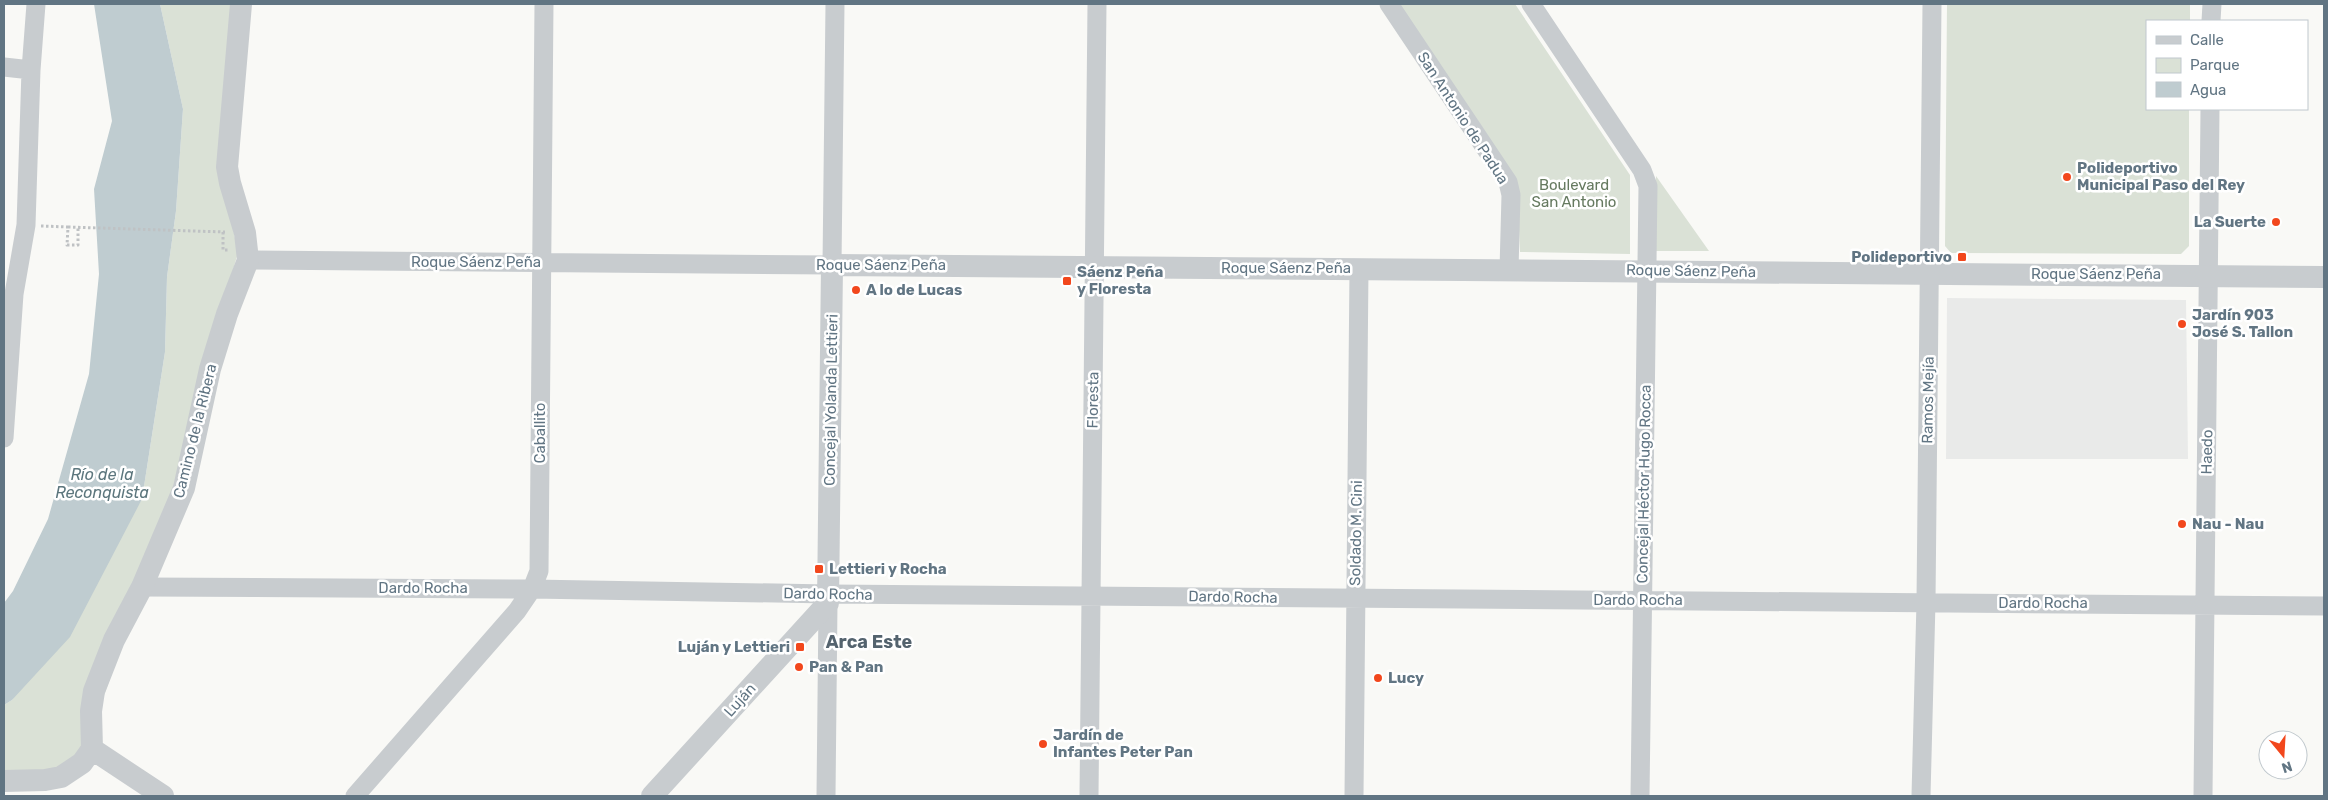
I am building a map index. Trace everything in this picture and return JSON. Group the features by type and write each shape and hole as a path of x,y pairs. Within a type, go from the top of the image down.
{"street":[{"path":"4,438 6,352 26,225 31,70 36,4"},
{"name":"Camino de la Ribera","path":"92,749 91,711 94,691 114,640 142,588 184,488 210,369 227,314 248,260 245,233 227,167 241,4"},
{"name":"Caballito","path":"355,796 517,611 532,589 539,571 544,4"},
{"name":"Concejal Yolanda Lettieri","path":"826,796 835,4"},
{"name":"Floresta","path":"1089,796 1097,4"},
{"name":"San Antonio de Padua","path":"1389,4 1508,182 1510,195 1509,270"},
{"name":"Concejal Héctor Hugo Rocca","path":"1531,4 1642,170 1648,186 1640,796"},
{"name":"Ramos Mejía","path":"1921,796 1926,602 1932,4"},
{"path":"2211,20 2212,4"},
{"path":"4,67 31,70"},
{"name":"Haedo","path":"2203,796 2210,110"},
{"name":"Roque Sáenz Peña","path":"248,260 2324,277"},
{"name":"Soldado M. Cini","path":"1354,796 1359,269"},
{"name":"Dardo Rocha","path":"142,588 532,589 828,598 1091,596 2324,606"},
{"name":"Luján","path":"652,796 828,598"},
{"path":"4,781 45,780 61,777 82,763 92,749 163,796"}],"path":[{"path":"26,225 223,232"},
{"path":"68,227 68,246 78,245 78,228"}],"shaded area":[{"path":"1947,298 2186,300 2188,459 1946,459"}],"green space":[{"path":"160,4 232,4 228,204 238,253 222,307 178,487 85,749 57,771 4,773 4,705 12,700 142,499 165,352 167,277 176,211 183,109"},
{"name":"Boulevard San Antonio","path":"1396,4 1515,4 1630,175 1630,254 1520,252 1517,187"},
{"name":"Polideportivo Municipal Paso del Rey","path":"1947,4 2190,4 2190,20 2146,20 2146,110 2189,110 2189,246 2181,254 1951,253 1945,246"},
{"path":"1656,176 1709,251 1654,251"}],"water":[{"name":"Río de la Reconquista","path":"94,4 160,4 183,109 176,211 167,277 165,352 142,499 70,637 12,700 4,705 4,603 13,591 48,519 89,374 99,274 94,189 112,121"}],"place":[{"name":"Polideportivo Municipal Paso del Rey","path":"2067,177"},
{"name":"La Suerte","path":"2276,222"},
{"name":"Polideportivo","path":"1962,257"},
{"name":"Sáenz Peña y Floresta","path":"1067,281"},
{"name":"A lo de Lucas","path":"856,290"},
{"name":"Jardín 903 José S. Tallon","path":"2182,324"},
{"name":"Nau - Nau","path":"2182,524"},
{"name":"Lettieri y Rocha","path":"819,569"},
{"name":"Luján y Lettieri","path":"800,647"},
{"name":"Pan & Pan","path":"799,667"},
{"name":"Lucy","path":"1378,678"},
{"name":"Jardín de Infantes Peter Pan","path":"1043,744"}],"district":[{"name":"Arca Este","path":"869,642"}]}
